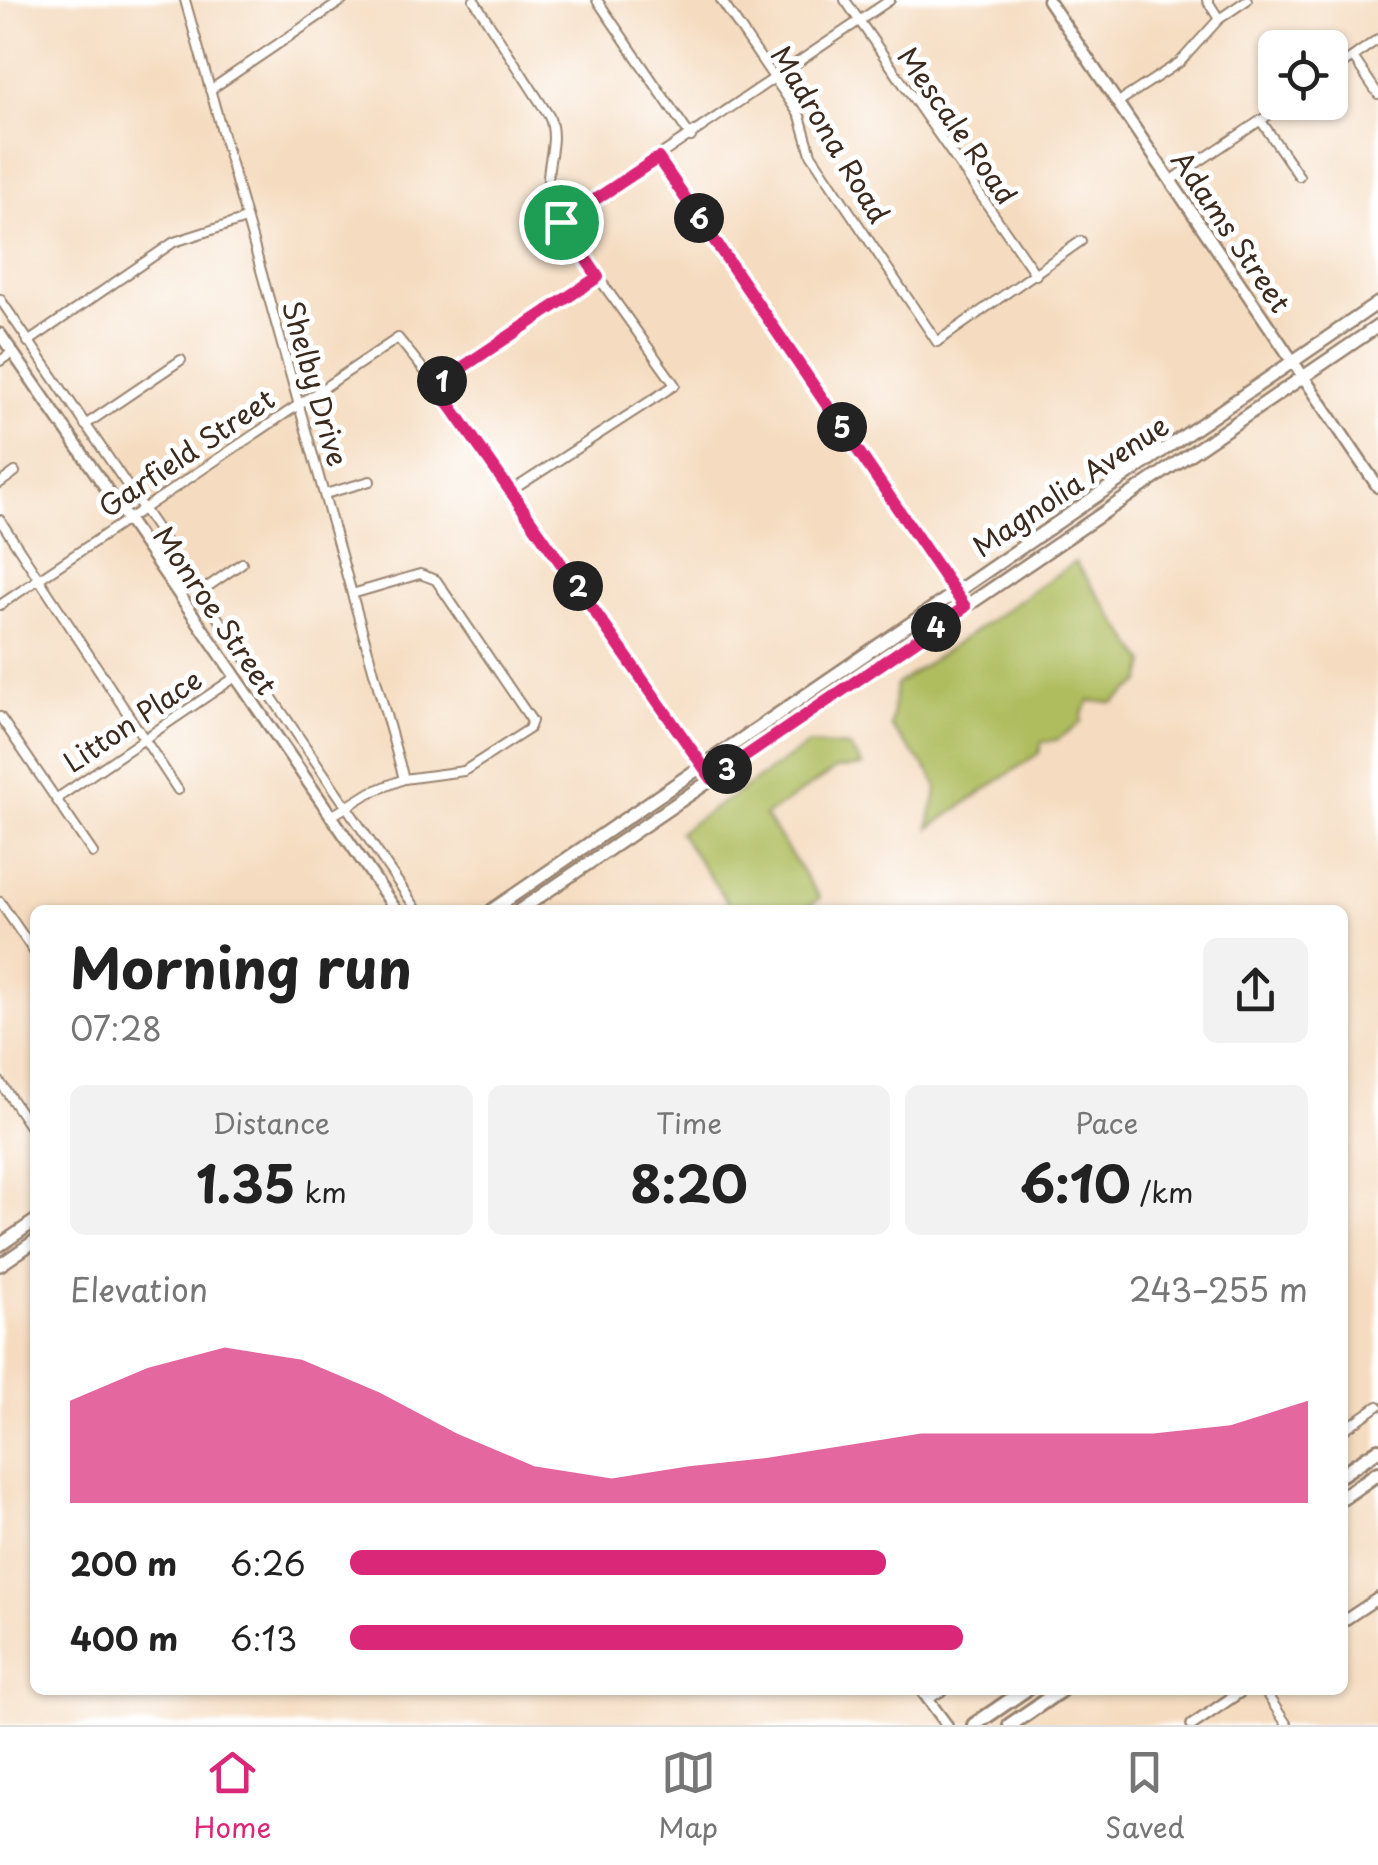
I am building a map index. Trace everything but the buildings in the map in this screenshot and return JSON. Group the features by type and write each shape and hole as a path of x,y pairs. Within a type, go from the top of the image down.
{"highway":[{"path":"1348,1470 1378,1450"},
{"path":"1348,1494 1378,1473"},
{"path":"975,1724 1018,1695"},
{"path":"1010,1725 1054,1695"}],"main road":[{"name":"Adams Street","path":"1048,0 1378,487"},
{"name":"Magnolia Avenue","path":"499,905 1378,303"},
{"name":"Magnolia Avenue","path":"527,905 1378,326"},
{"name":"Monroe Street","path":"0,334 392,905"},
{"path":"955,594 965,607"},
{"path":"0,1245 30,1224"},
{"path":"0,1265 30,1244"}],"street":[{"name":"Shelby Drive","path":"185,0 404,778"},
{"path":"210,90 344,0"},
{"path":"474,0 549,116 555,136 548,184 561,222 675,385 512,491"},
{"path":"598,0 691,137"},
{"name":"Madrona Road","path":"721,0 800,116 812,154 937,342 1036,275"},
{"name":"Mescale Road","path":"844,0 1036,275"},
{"path":"561,222 890,0"},
{"path":"1207,0 1219,19"},
{"path":"1117,103 1188,55 1219,19 1247,0"},
{"path":"1348,60 1378,39"},
{"path":"1352,57 1378,94"},
{"path":"1170,181 1261,121 1299,176"},
{"path":"658,158 955,594"},
{"path":"28,342 174,242 246,219"},
{"path":"1036,275 1082,241"},
{"path":"598,277 436,385 712,779"},
{"path":"0,299 414,905"},
{"name":"Garfield Street","path":"0,606 398,338 436,385"},
{"path":"0,361 13,352"},
{"path":"85,424 181,360"},
{"path":"0,483 15,472"},
{"path":"325,494 370,482"},
{"path":"0,520 66,617 77,643 178,790"},
{"path":"200,592 242,564"},
{"path":"330,817 404,778 464,771 529,729 532,722 436,580 420,574 352,594"},
{"name":"Litton Place","path":"56,799 234,678"},
{"path":"0,717 93,852"},
{"path":"0,902 30,946"},
{"path":"0,1082 30,1127"},
{"path":"1348,1427 1378,1406"},
{"path":"1348,1618 1378,1598"},
{"path":"925,1695 947,1725"},
{"path":"1192,1725 1236,1695"},
{"path":"1267,1695 1287,1725"}],"green space":[{"path":"1075,562 1146,663 1141,682 1113,703 1090,701 1082,722 1056,740 1042,742 1039,753 929,828 937,789 891,726 896,685"},
{"path":"809,744 849,747 863,766 836,769 765,816 820,898 811,905 730,905 679,832"}],"route":[{"path":"658,158 965,607 712,779 436,385 598,277 561,222 658,158"}]}
